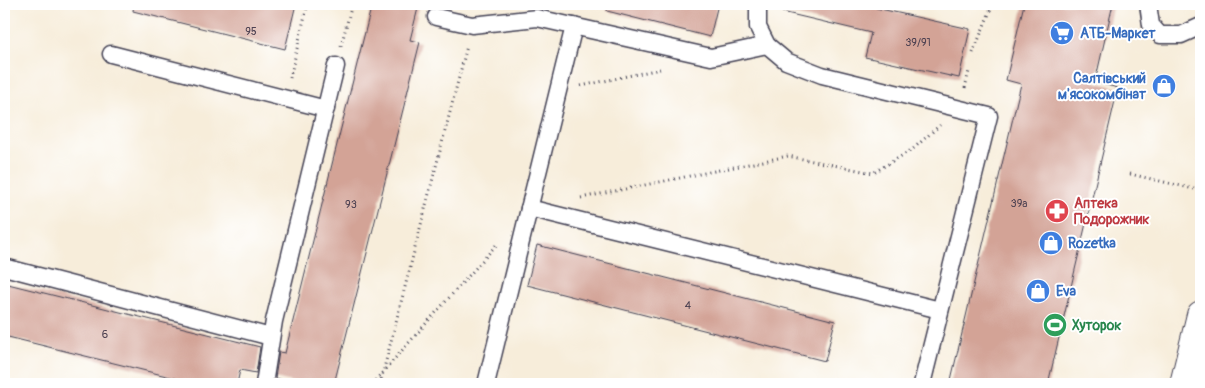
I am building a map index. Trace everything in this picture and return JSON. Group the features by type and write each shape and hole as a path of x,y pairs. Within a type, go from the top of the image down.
{"main road":[{"path":"1184,384 1201,315"}],"lane":[{"path":"758,4 758,27 767,45 786,61 822,75 989,116 922,384"},
{"path":"1148,4 1152,25 1156,32 1166,37 1186,34 1201,26"},
{"path":"436,17 472,25 536,18 711,58 767,45"},
{"path":"486,384 574,26"},
{"path":"111,54 326,109"},
{"path":"264,384 271,337 336,66"},
{"path":"529,208 940,310"},
{"path":"4,267 271,337"}],"path":[{"path":"284,99 307,7 305,4"},
{"path":"336,66 352,4"},
{"path":"973,53 993,4"},
{"path":"380,384 472,25"},
{"path":"558,90 664,68"},
{"path":"577,199 788,156 873,173 914,149 960,108"},
{"path":"1130,174 1194,189"},
{"path":"372,384 502,238"}],"building":[{"path":"134,4 296,4 285,49 133,11"},
{"path":"372,4 419,4 410,40 420,42 334,384 299,384 275,378 279,352 285,353"},
{"path":"608,4 718,4 710,37 607,11"},
{"path":"783,4 877,4 876,8 970,29 959,78 865,57 871,33 782,12"},
{"path":"1024,4 1113,4 1095,82 1118,88 1048,384 950,384 1021,84 1006,80"},
{"path":"537,245 835,321 825,361 527,285"},
{"path":"4,283 260,347 256,373 240,370 237,384 199,384 4,336"}],"place":[{"name":"АТБ-Маркет","path":"1062,33"},
{"name":"Салтівський м'ясокомбінат","path":"1164,86"},
{"name":"Аптека Подорожник","path":"1057,211"},
{"name":"Rozetka","path":"1051,243"},
{"name":"Eva","path":"1038,291"},
{"name":"Хуторок","path":"1055,325"}]}
